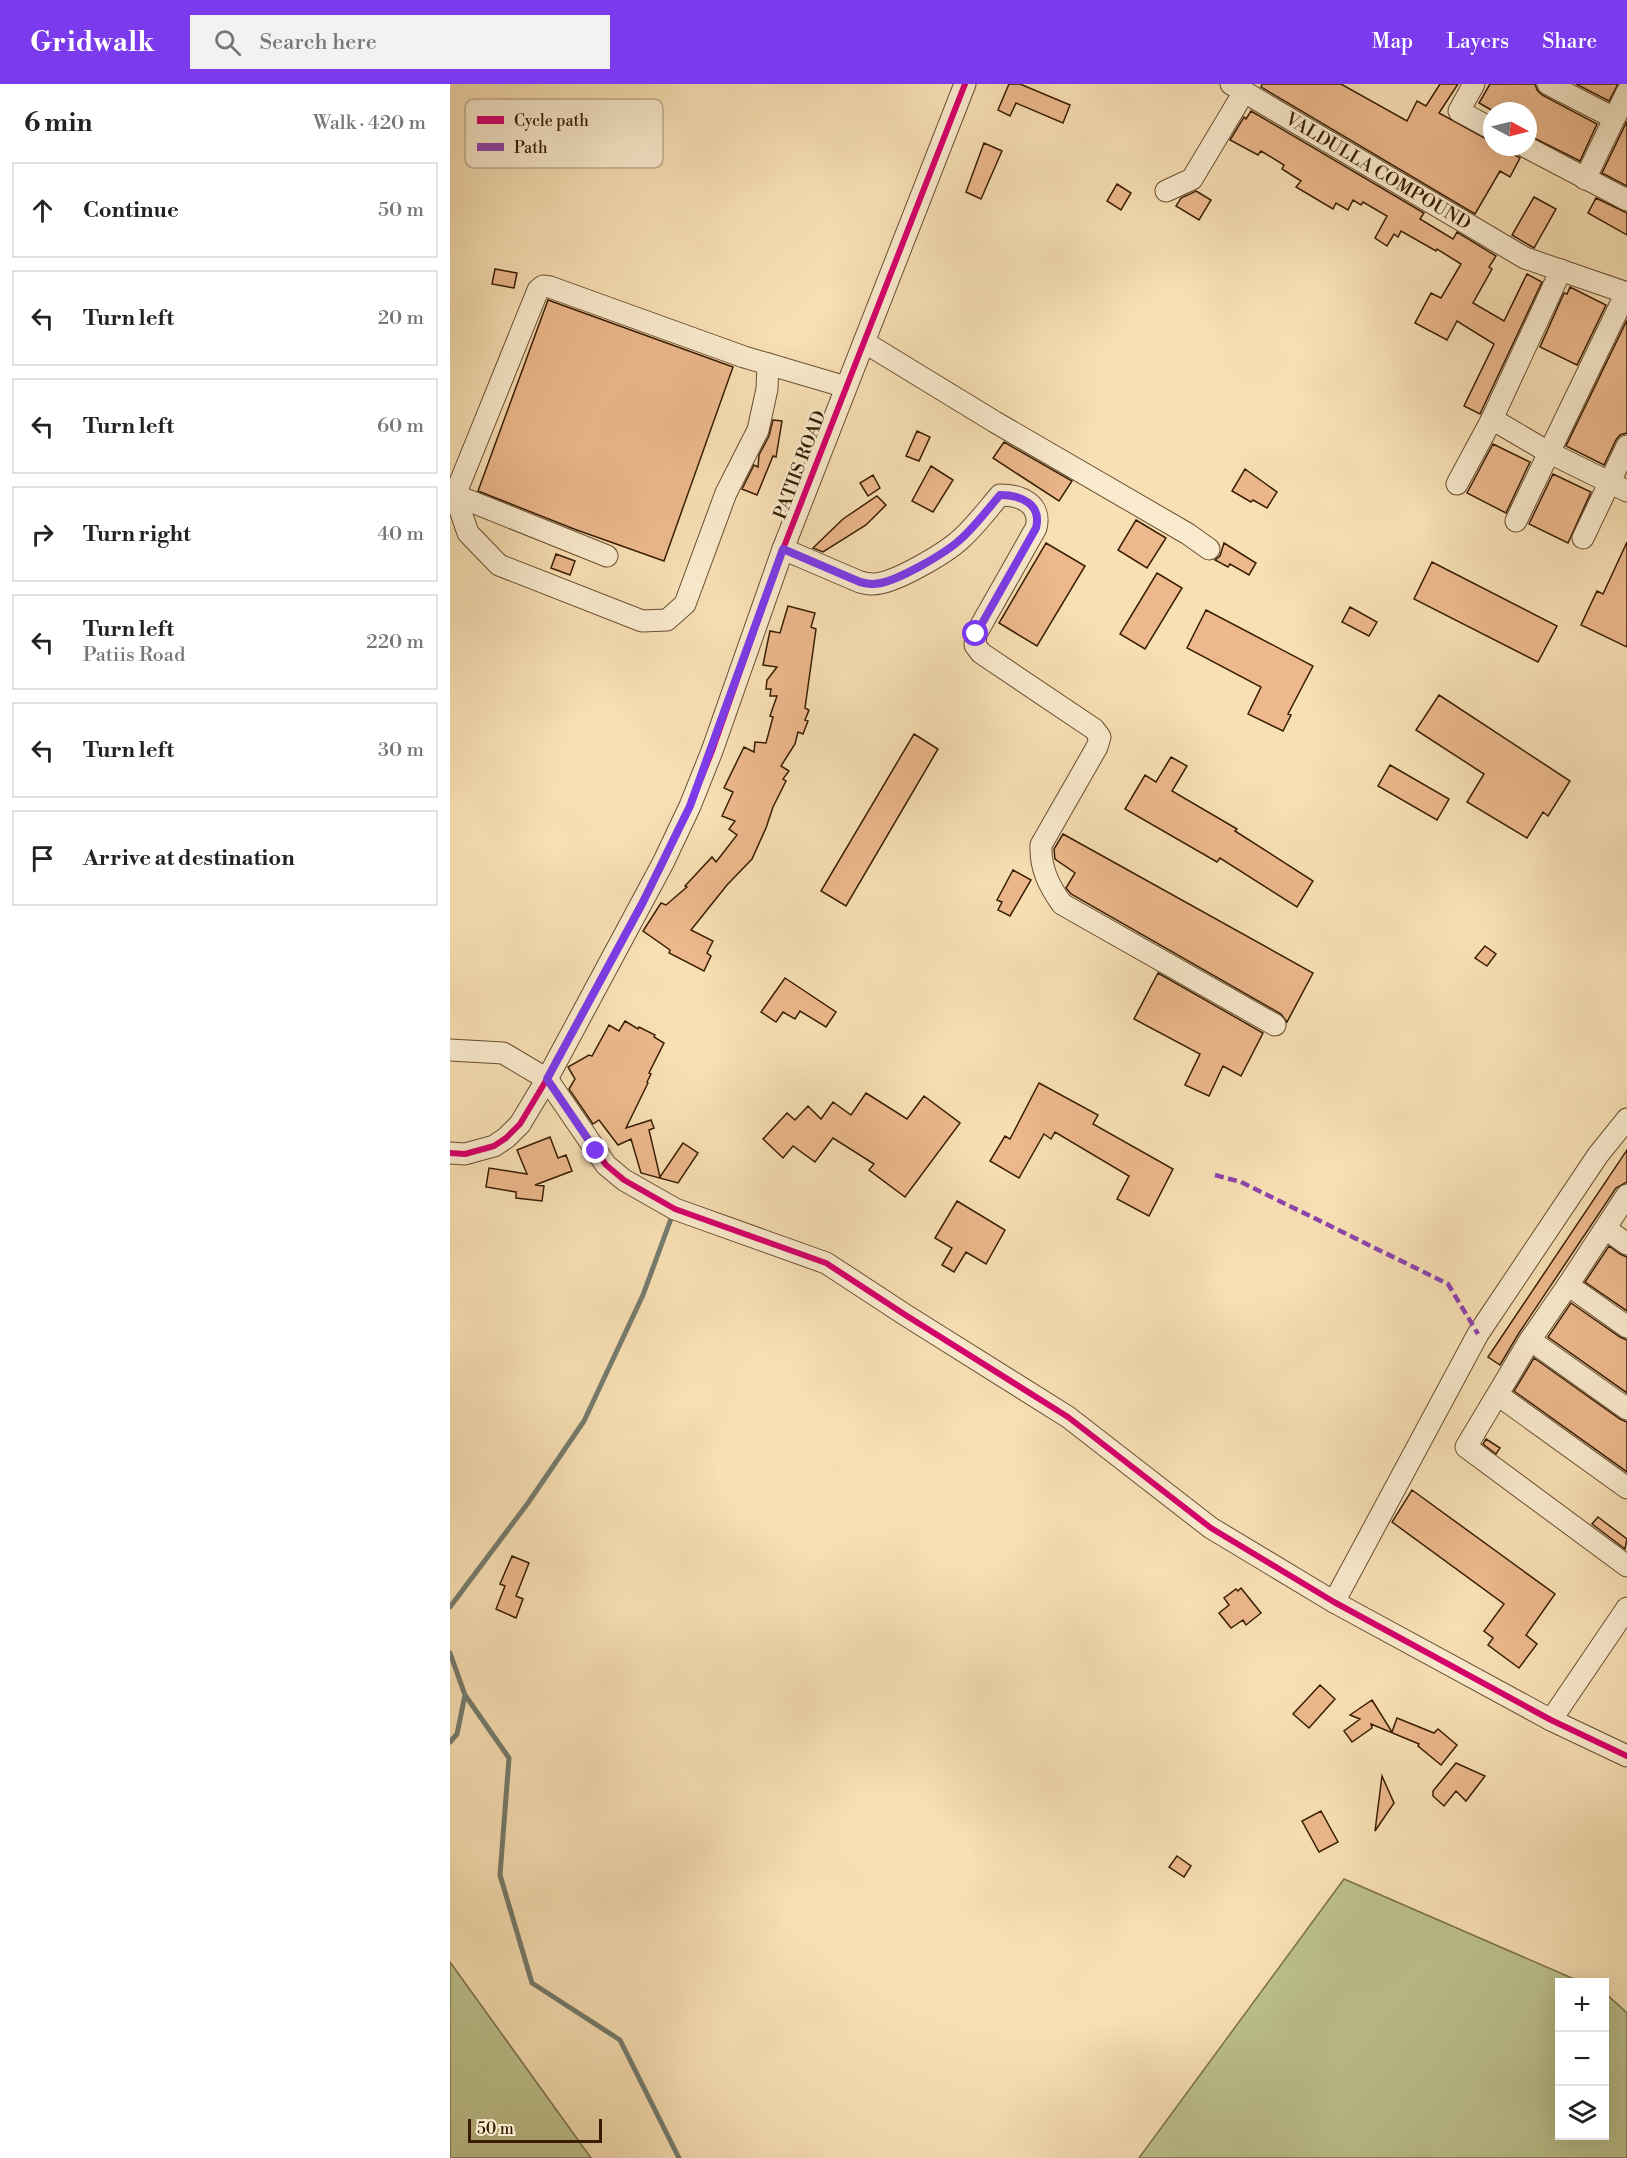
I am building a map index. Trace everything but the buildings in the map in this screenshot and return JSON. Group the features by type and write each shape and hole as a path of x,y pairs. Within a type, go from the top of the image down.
{"street":[{"name":"PATIIS ROAD","path":"450,1153 465,1154 494,1146 520,1124 642,904 690,806 783,549 965,84"},
{"path":"1474,84 1459,111 1483,124"},
{"path":"1548,84 1614,118"},
{"path":"1166,191 1192,179 1237,88"},
{"name":"VALDULLA COMPOUND","path":"1237,88 1525,258 1626,293"},
{"path":"1585,179 1627,92"},
{"path":"1537,153 1627,200"},
{"path":"1457,484 1492,420 1561,270"},
{"path":"768,364 767,390 758,430 726,493 685,604 667,620 642,621 499,565 468,533 455,495 538,290 543,286 768,364 846,387"},
{"path":"1516,521 1626,293"},
{"path":"864,342 1209,549"},
{"path":"1492,420 1548,452 1618,487"},
{"path":"1582,538 1618,487 1627,446"},
{"path":"455,495 607,556"},
{"path":"783,549 860,582 873,584 889,581 910,571 963,538 1000,495 1011,495 1035,507 1039,516 1036,528 976,634 975,645 981,653 1094,729 1100,737 1097,747 1041,845 1041,859 1050,886 1062,904 1275,1025"},
{"path":"450,1050 502,1053 547,1079 606,1165 624,1180 675,1209 826,1263 1068,1417 1212,1528 1334,1602 1551,1720 1627,1756"},
{"path":"1334,1602 1478,1334 1598,1155 1627,1119"},
{"path":"1627,1195 1530,1340 1466,1447 1627,1566"},
{"path":"1606,1229 1627,1244"},
{"path":"1568,1285 1627,1328"},
{"path":"1530,1340 1627,1408"},
{"path":"1498,1395 1627,1488"},
{"path":"1551,1720 1627,1608"}],"green space":[{"path":"1344,1879 1572,1978 1555,1978 1555,2140 1609,2140 1609,1997 1627,2013 1627,2158 1139,2158"},
{"path":"450,1962 591,2158 450,2158"}],"waterway":[{"path":"450,1607 528,1503 584,1421 643,1295 672,1216"},
{"path":"450,1653 465,1695 509,1758 500,1875 532,1983 620,2040 679,2158"},
{"path":"450,1742 457,1734 465,1695"}],"marked path":[{"path":"1215,1175 1241,1182 1448,1284 1478,1334"}],"cycle path":[{"path":"450,1153 465,1154 494,1146 520,1124 547,1079 663,863 690,806 712,751 783,549 965,84"},
{"path":"547,1079 606,1165 624,1180 675,1209 826,1263 1068,1417 1211,1528 1334,1602 1551,1720 1627,1756"}],"route":[{"path":"596,1151 547,1079 642,904 690,806 712,751 783,549 860,582 873,584 889,581 910,571 963,538 1000,495 1011,495 1035,507 1039,516 1036,528 976,634"}]}
